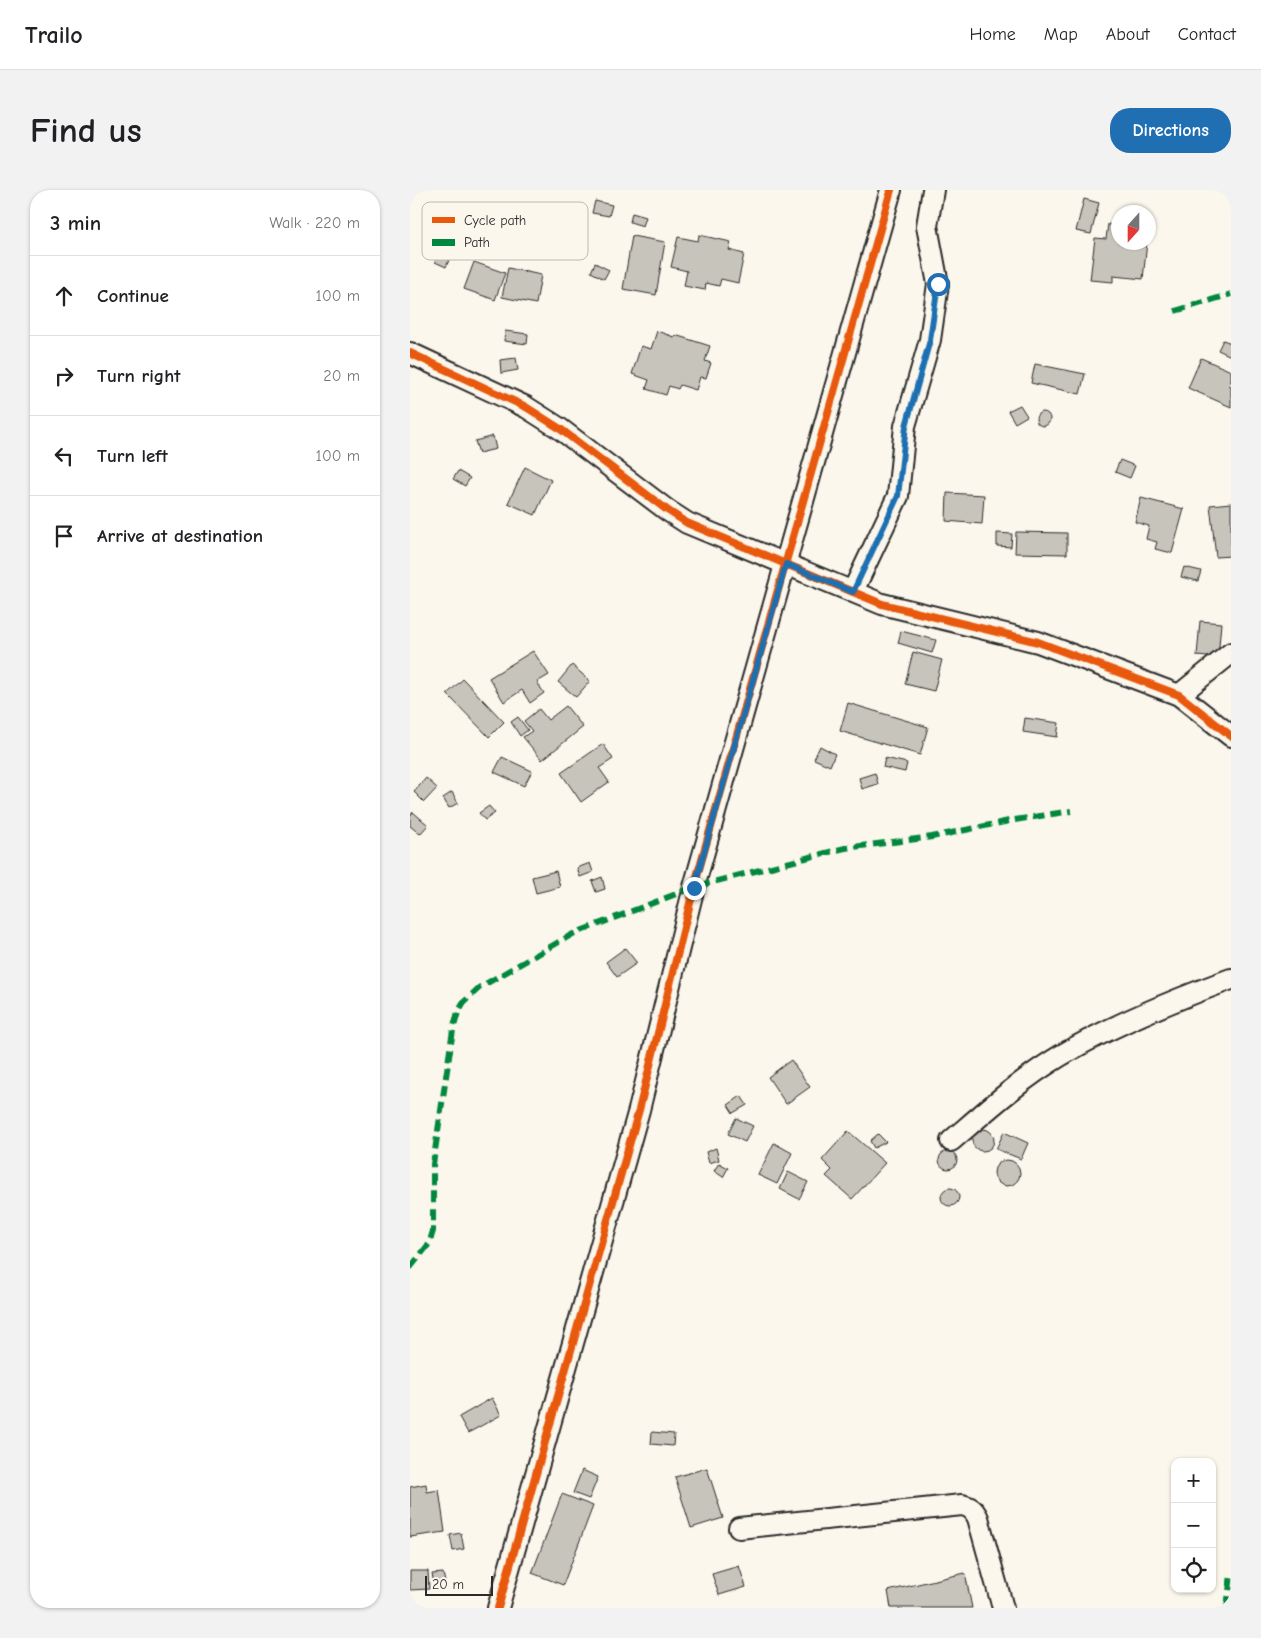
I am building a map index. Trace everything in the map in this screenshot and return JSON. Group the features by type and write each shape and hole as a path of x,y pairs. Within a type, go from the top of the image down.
{"street":[{"path":"498,1608 639,1110 694,888 891,190"},
{"path":"853,592 898,496 906,426 930,340 938,284 927,226 934,190"},
{"path":"410,352 526,407 559,428 687,523 882,604 1038,642 1179,696 1231,736"},
{"path":"1179,696 1231,653"},
{"path":"951,1140 1002,1096 1060,1056 1106,1032 1182,997 1231,979"},
{"path":"739,1528 962,1505 968,1506 973,1509 978,1518 1002,1608"}],"building":[{"path":"1084,199 1099,203 1091,234 1076,231"},
{"path":"595,201 612,205 609,216 592,213"},
{"path":"632,213 646,217 643,226 630,222"},
{"path":"1108,224 1111,225 1111,250 1146,250 1143,279 1113,276 1113,282 1090,280 1095,238 1106,239"},
{"path":"699,235 731,242 729,250 744,254 738,283 721,279 719,286 706,283 705,290 684,286 687,271 671,267 678,237 698,241"},
{"path":"632,236 665,242 656,295 623,289"},
{"path":"436,260 449,260 446,267 435,262"},
{"path":"474,262 505,273 495,300 464,289"},
{"path":"595,263 609,270 604,279 591,272"},
{"path":"508,268 541,275 536,304 502,297"},
{"path":"505,331 528,334 527,344 504,341"},
{"path":"657,331 710,346 705,361 711,363 706,378 700,377 696,390 680,385 678,389 669,386 666,395 646,389 649,380 632,374 641,346 651,349"},
{"path":"1223,340 1231,343 1231,356 1218,350"},
{"path":"516,358 518,370 501,373 500,360"},
{"path":"1201,358 1231,371 1229,385 1231,386 1231,407 1188,388"},
{"path":"1035,364 1085,374 1080,394 1031,383"},
{"path":"1020,405 1027,416 1015,423 1008,411"},
{"path":"1040,412 1046,412 1050,419 1046,426 1040,426 1036,422 1036,416"},
{"path":"493,436 496,449 479,453 475,441"},
{"path":"1120,460 1135,466 1130,478 1115,472"},
{"path":"525,467 551,480 535,515 508,503"},
{"path":"458,471 470,478 465,486 453,479"},
{"path":"947,493 984,495 982,524 946,521"},
{"path":"1141,498 1184,509 1172,553 1155,549 1157,542 1146,539 1149,526 1135,522"},
{"path":"1231,503 1231,556 1216,557 1210,505"},
{"path":"1016,532 1067,533 1067,554 1015,553"},
{"path":"997,533 1012,534 1011,547 997,546"},
{"path":"1184,567 1201,571 1198,581 1181,577"},
{"path":"1200,621 1221,623 1218,658 1197,656"},
{"path":"901,631 936,640 932,653 898,643"},
{"path":"533,651 549,675 537,682 544,693 530,703 522,690 504,702 489,678"},
{"path":"913,652 942,660 934,691 905,684"},
{"path":"572,665 590,681 576,697 558,682"},
{"path":"463,679 504,722 489,737 447,694"},
{"path":"848,703 928,727 920,755 840,731"},
{"path":"566,706 583,727 542,760 523,737 532,731 524,721 539,709 548,720"},
{"path":"518,717 528,730 520,736 511,722"},
{"path":"1025,718 1059,723 1057,737 1023,732"},
{"path":"603,744 613,759 599,768 609,782 581,802 561,773"},
{"path":"820,746 835,754 830,766 814,759"},
{"path":"502,757 532,771 524,786 494,772"},
{"path":"885,758 907,763 905,772 883,767"},
{"path":"875,773 878,784 862,789 859,778"},
{"path":"426,778 437,788 424,802 414,792"},
{"path":"452,792 458,803 449,808 443,798"},
{"path":"489,806 495,813 485,820 479,813"},
{"path":"413,812 428,825 420,834 410,826 410,816"},
{"path":"590,863 593,872 580,877 577,868"},
{"path":"556,871 560,887 536,893 532,877"},
{"path":"602,877 605,889 596,892 592,881"},
{"path":"625,948 637,963 617,977 606,962"},
{"path":"791,1060 810,1087 786,1104 768,1077"},
{"path":"741,1096 747,1105 733,1113 728,1105"},
{"path":"736,1118 753,1126 745,1142 728,1134"},
{"path":"983,1129 991,1132 994,1140 991,1148 983,1151 975,1148 972,1140 975,1132"},
{"path":"848,1131 885,1163 852,1199 826,1176 832,1170 822,1160"},
{"path":"1004,1132 1028,1143 1021,1159 996,1149"},
{"path":"878,1134 886,1142 874,1148 870,1141"},
{"path":"774,1143 792,1153 777,1184 758,1175"},
{"path":"716,1148 719,1160 709,1163 706,1152"},
{"path":"948,1151 954,1154 957,1160 954,1166 948,1169 942,1166 939,1160 942,1154"},
{"path":"1007,1160 1016,1164 1020,1173 1016,1182 1007,1186 998,1182 994,1173 998,1164"},
{"path":"719,1163 728,1168 723,1177 714,1171"},
{"path":"788,1172 808,1182 799,1199 780,1189"},
{"path":"950,1188 956,1191 959,1197 956,1203 950,1206 944,1203 941,1197 944,1191"},
{"path":"492,1398 501,1415 468,1433 459,1417"},
{"path":"652,1432 674,1434 673,1446 651,1444"},
{"path":"707,1468 723,1518 691,1528 675,1477"},
{"path":"582,1470 598,1477 589,1499 573,1493"},
{"path":"426,1484 427,1492 439,1490 445,1532 410,1537 410,1487"},
{"path":"562,1494 593,1506 563,1585 532,1573"},
{"path":"461,1533 464,1549 453,1551 450,1535"},
{"path":"739,1566 746,1587 719,1595 712,1574"},
{"path":"410,1571 428,1571 429,1589 410,1590"},
{"path":"443,1573 445,1582 434,1584 432,1574"},
{"path":"965,1573 972,1608 891,1608 888,1591"}],"marked path":[{"path":"1175,311 1231,294"},
{"path":"410,1268 429,1244 433,1231 433,1164 453,1030 458,1012 464,1002 480,987 573,934 694,887 845,848 932,837 1009,821 1071,811"},
{"path":"1227,1608 1231,1574"}],"cycle path":[{"path":"498,1608 639,1110 694,887 891,190"},
{"path":"410,353 526,407 559,428 687,523 882,604 1038,642 1179,695 1231,736"}],"route":[{"path":"694,888 786,564 853,592 898,496 906,426 930,340 938,284"}]}
